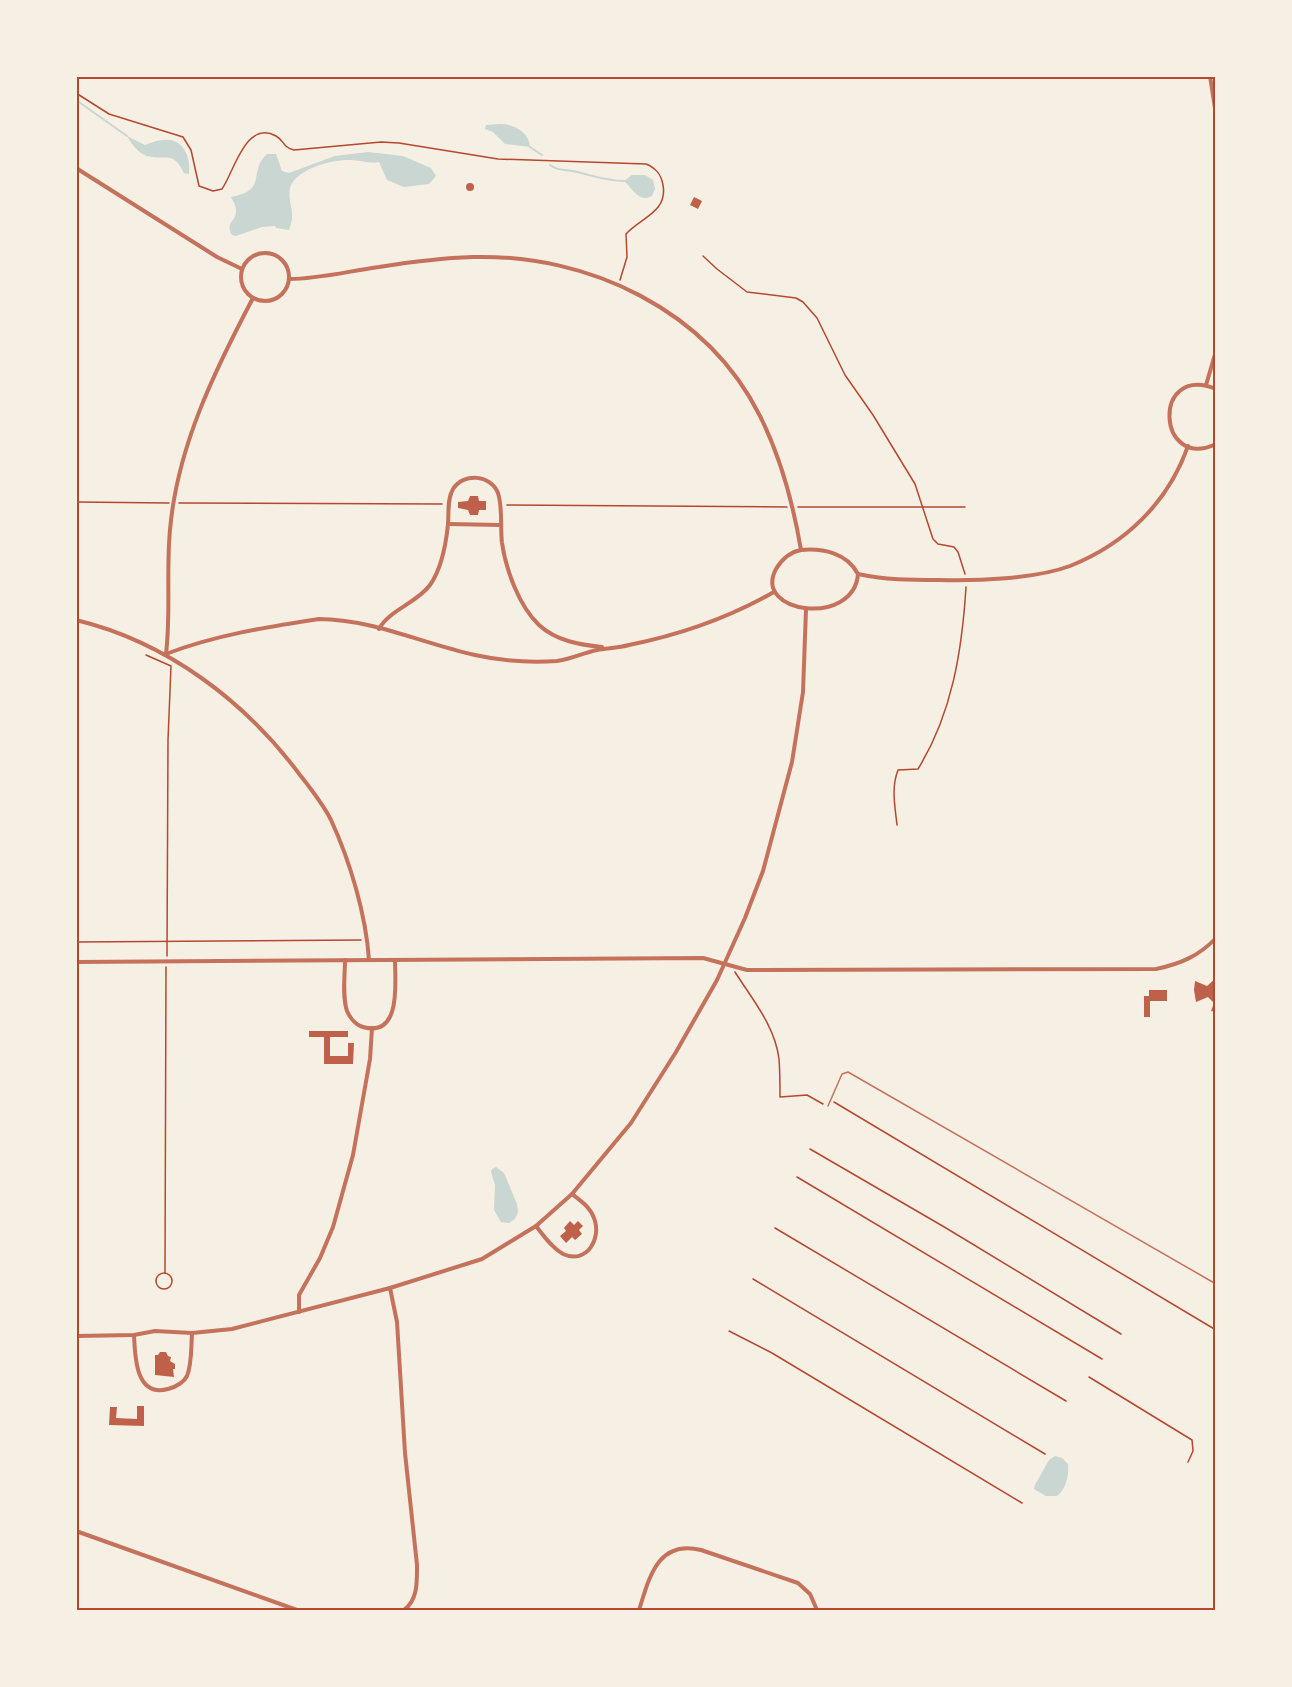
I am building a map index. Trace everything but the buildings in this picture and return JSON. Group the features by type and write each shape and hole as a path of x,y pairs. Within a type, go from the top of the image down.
{"street":[{"path":"1210,76 1215,115"},
{"path":"76,168 217,257 242,269"},
{"path":"258,254 272,254 283,261 289,279 285,289 275,298 264,301 253,298 246,292 242,284 242,269 251,257 258,254"},
{"path":"289,279 404,263 476,257 524,260 557,266 619,285 671,313 693,330 738,380 760,414 783,471 801,550"},
{"path":"166,654 169,633 168,557 173,503 179,472 199,412 253,298"},
{"path":"1206,385 1215,351"},
{"path":"1215,388 1195,385 1185,388 1176,395 1170,405 1169,425 1173,434 1188,446 1205,448 1215,444"},
{"path":"858,574 855,588 850,594 823,608 806,609 790,604 774,592 775,571 787,556 801,550 817,550 836,554 850,563 858,574 888,579 967,581 1024,575 1070,566 1109,546 1139,524 1157,504 1188,446"},
{"path":"379,629 382,623 404,608 430,585 439,567 448,524 451,493 457,484 474,477 486,480 493,486 500,505 502,546 509,573 529,612 540,626 560,638 587,646 609,648"},
{"path":"448,524 500,525"},
{"path":"166,654 233,634 319,619 333,619 500,660 559,661 609,648 628,646 706,622 754,603 774,592"},
{"path":"76,1336 134,1335 155,1331 192,1334 232,1329 342,1302 482,1259 536,1226 572,1194 631,1123 676,1052 725,964 763,871 789,772 803,692 806,609"},
{"path":"76,620 120,634 166,654 213,685 251,718 289,759 331,821 348,865 368,940 369,960"},
{"path":"76,962 703,958 747,970 1156,969 1175,965 1188,959 1201,952 1215,939"},
{"path":"345,960 345,1004 348,1013 354,1022 362,1027 372,1028 388,1020 393,1012 395,960"},
{"path":"299,1312 299,1295 320,1258 333,1227 353,1155 370,1059 372,1028"},
{"path":"536,1226 549,1243 562,1254 572,1256 584,1254 591,1248 596,1239 595,1219 589,1207 572,1194"},
{"path":"390,1288 397,1323 405,1453 417,1565 414,1599 404,1611"},
{"path":"134,1335 135,1365 138,1373 145,1384 154,1390 163,1391 182,1383 187,1376 192,1334"},
{"path":"76,1531 297,1611"},
{"path":"639,1611 652,1571 657,1564 669,1553 688,1548 701,1550 795,1581 810,1594 817,1611"}],"lane":[{"path":"828,1106 842,1074 848,1072 1215,1284"}],"path":[{"path":"76,93 109,114 183,136 191,150 199,186 213,191 222,189 227,182 247,141 265,133 277,136 286,148 294,150 381,142 498,159 646,165 654,168 660,174 664,190 663,198 652,215 626,234 627,257 619,285"},
{"path":"703,256 747,291 783,296 804,302 817,318 845,375 873,415 915,484 933,540 938,544 954,547 958,552 967,581 959,656 949,701 932,744 918,769 898,770 894,780 897,825"},
{"path":"76,502 449,504"},
{"path":"500,505 965,507"},
{"path":"76,942 368,940"},
{"path":"731,966 752,997 770,1030 779,1058 780,1097 807,1095 828,1106"},
{"path":"831,1100 1215,1330"},
{"path":"810,1149 1121,1334"},
{"path":"797,1177 1102,1359"},
{"path":"775,1228 1066,1401"},
{"path":"167,1273 172,1279 172,1284 166,1289 159,1288 156,1282 157,1276 167,1273"},
{"path":"753,1279 1045,1454"},
{"path":"729,1331 772,1353 1022,1503"},
{"path":"1089,1377 1192,1440 1192,1451 1188,1462"}],"shaded area":[{"path":"486,125 510,125 519,130 527,137 530,147 505,144 493,132 485,129"},
{"path":"127,136 145,145 161,140 171,140 181,145 189,161 189,174 184,173 172,159 144,155"},
{"path":"368,152 403,156 431,168 436,176 429,184 404,187 387,180 379,162 343,160 325,163 299,175 293,181 289,194 292,218 289,230 275,226 262,227 236,236 232,235 230,225 236,211 231,197 250,190 256,180 261,161 267,154 276,154 282,171 289,173 335,156"},
{"path":"632,175 645,175 653,180 655,189 652,196 643,198 633,191 624,181"},
{"path":"496,1167 504,1173 517,1204 518,1212 515,1219 509,1223 501,1222 494,1210 495,1185 491,1172"},
{"path":"1055,1456 1062,1458 1068,1464 1067,1478 1063,1490 1057,1496 1046,1496 1034,1489 1049,1460"}],"waterway":[{"path":"76,100 127,136"},
{"path":"530,147 542,155"},
{"path":"550,165 560,170 624,181"}]}
